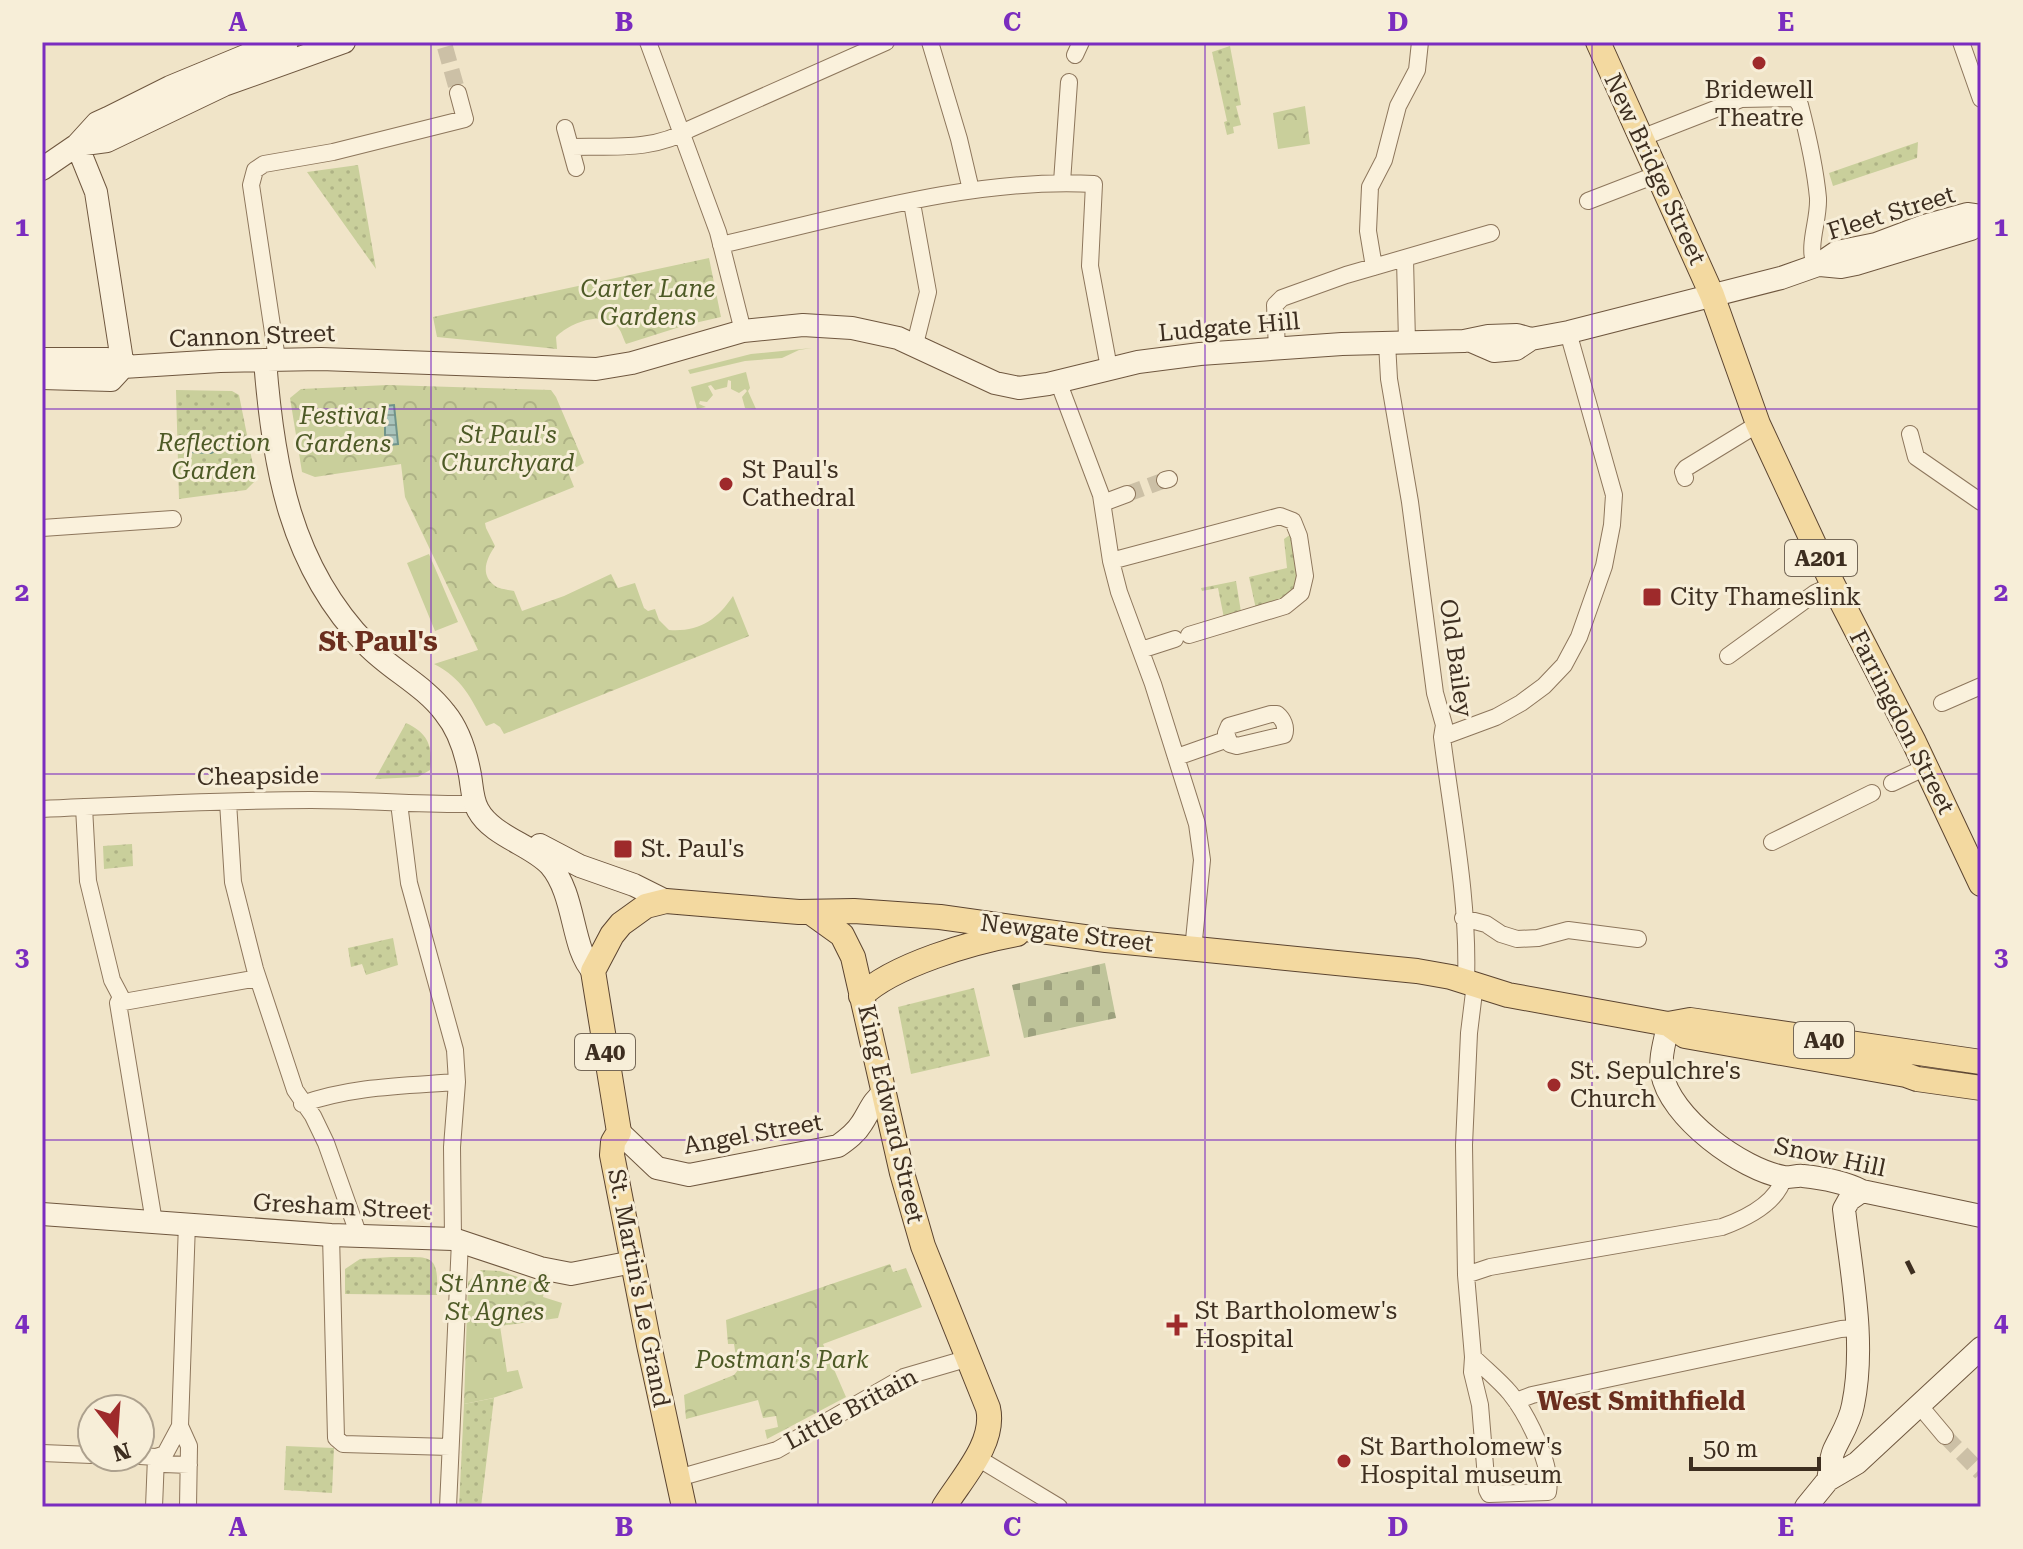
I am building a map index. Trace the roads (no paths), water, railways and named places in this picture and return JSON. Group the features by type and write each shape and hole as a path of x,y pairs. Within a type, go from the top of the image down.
{"main road":[{"name":"New Bridge Street","path":"1598,42 1712,295"},
{"name":"Farringdon Street","path":"1712,295 1758,424 1833,585 1926,767 1981,884"},
{"name":"Newgate Street","path":"666,901 810,912 854,911 940,917 1193,950 1417,971 1470,983"},
{"name":"A40","path":"593,971 621,924 646,906 666,901"},
{"path":"810,912 842,935 853,957 861,996"},
{"name":"King Edward Street","path":"969,1358 923,1246 902,1173 861,996 891,976 976,943 1032,931"},
{"name":"St. Martin's Le Grand","path":"593,971 619,1132 613,1142 612,1155 678,1478"},
{"name":"A40","path":"1470,983 1508,995 1668,1024 1700,1021 1981,1062"},
{"name":"A40","path":"1668,1024 1685,1036 1906,1075 1925,1068 1981,1076"},
{"path":"1906,1075 1981,1088"},
{"path":"944,1507 976,1457 984,1441 990,1416 969,1358"},
{"name":"A40","path":"678,1478 684,1507"}],"street":[{"path":"42,169 77,145 97,123 170,87 287,42"},
{"path":"77,145 107,141 224,85 344,42"},
{"path":"648,42 721,245 743,331 827,325 870,331 915,344 928,292 912,203"},
{"path":"571,147 645,145 670,140 886,42"},
{"path":"930,42 971,190"},
{"path":"1374,267 1370,252 1367,198 1374,175 1381,168 1398,106 1417,70 1420,42"},
{"path":"1961,42 1981,99"},
{"path":"1062,182 1069,82"},
{"path":"458,93 465,119 333,152 264,164 255,170 251,185 271,360 268,402 290,514 301,549 316,577 345,622 445,713 463,747 475,804 484,818 549,864 569,901 584,961 593,971"},
{"path":"1641,138 1741,99 1795,98 1800,105 1813,155 1818,200 1811,250 1817,266"},
{"path":"565,128 576,168"},
{"path":"77,145 96,192 123,367"},
{"path":"1588,201 1658,174"},
{"path":"721,245 971,190 1062,182 1094,184 1090,266 1109,368"},
{"name":"Fleet Street","path":"1712,295 1817,266 1837,252 1876,244 1903,232 1967,214 1981,218"},
{"path":"1277,349 1275,309 1278,301 1374,267 1491,233"},
{"name":"Old Bailey","path":"1405,259 1397,343 1389,379 1410,502 1435,693 1444,725 1442,737 1470,983 1464,1145 1466,1275 1473,1357"},
{"name":"Ludgate Hill","path":"915,344 995,383 1025,388 1109,368 1185,355 1471,341 1488,336 1517,335 1531,339 1712,295"},
{"name":"Cannon Street","path":"42,359 107,359 123,367 271,360 383,360 596,369 632,363 743,331"},
{"path":"1442,737 1496,717 1521,703 1544,686 1564,665 1579,637 1604,566 1614,504 1612,480 1568,332"},
{"name":"Cannon Street","path":"42,378 111,380 123,367"},
{"path":"1058,381 1103,503 1111,561 1177,757 1202,846 1193,950"},
{"path":"1685,478 1683,472 1686,468 1758,424"},
{"path":"1910,434 1916,457 1981,502"},
{"path":"1103,503 1127,494"},
{"path":"1111,561 1280,516 1287,517 1297,526 1305,576 1301,593 1285,606 1141,650"},
{"path":"42,528 173,519"},
{"path":"1728,656 1815,593 1833,585"},
{"path":"1942,703 1981,686"},
{"path":"1177,757 1228,739"},
{"path":"1892,783 1926,767"},
{"path":"1772,842 1872,793"},
{"name":"Cheapside","path":"42,809 314,800 475,804 504,817 538,844 580,866 634,885 666,901"},
{"path":"228,802 233,882 258,978 295,1090 313,1116 326,1143 359,1236"},
{"path":"399,803 407,872 452,1031 457,1082 452,1147 456,1240 448,1507"},
{"path":"84,807 88,881 112,980 121,997 118,1003 154,1222"},
{"path":"1463,918 1486,924 1508,938 1568,930 1638,939"},
{"path":"118,1003 258,978"},
{"name":"Snow Hill","path":"1668,1024 1661,1070 1667,1088 1677,1105 1712,1141 1760,1168 1784,1177 1799,1175 1850,1185 1862,1191 1981,1216"},
{"path":"302,1104 336,1092 457,1082"},
{"name":"Angel Street","path":"619,1132 657,1168 674,1173 707,1173 838,1146 852,1137 874,1100 885,1092"},
{"path":"1466,1275 1490,1267 1735,1223 1773,1199 1784,1177"},
{"path":"1828,1480 1833,1452 1844,1435 1853,1405 1856,1328 1844,1209 1849,1200 1862,1191"},
{"name":"Gresham Street","path":"42,1214 331,1235 456,1240 559,1273 584,1273 633,1262"},
{"path":"156,1455 165,1454 170,1448 180,1426 187,1223"},
{"path":"331,1235 336,1438 343,1444 450,1447"},
{"path":"1516,1401 1687,1360 1856,1328"},
{"path":"1806,1507 1828,1480 1857,1463 1981,1348"},
{"path":"1473,1357 1516,1401 1541,1449 1548,1492 1489,1494 1480,1405 1472,1372 1473,1357"},
{"name":"Little Britain","path":"678,1478 777,1450 904,1377 969,1358"},
{"path":"1919,1405 1945,1436"},
{"path":"180,1426 188,1439 188,1507"},
{"path":"42,1453 76,1454"},
{"path":"976,1457 1059,1507"},
{"path":"156,1460 164,1464 189,1465"},
{"path":"150,1473 154,1507"}],"water":[{"path":"394,405 398,444 389,445 385,435 385,406"},
{"path":"196,439 217,440 220,448 211,453 188,452 188,442"}],"tunnel":[{"path":"445,47 458,93"},
{"path":"1127,494 1165,480"},
{"path":"1945,1436 1981,1473"}],"railway":[{"path":"1907,1261 1916,1279"}],"place":[{"name":"Bridewell Theatre","path":"1759,63"},
{"name":"St Paul's Cathedral","path":"726,484"},
{"name":"City Thameslink","path":"1652,597"},
{"name":"St. Paul's","path":"623,849"},
{"name":"St. Sepulchre's Church","path":"1554,1085"},
{"name":"St Bartholomew's Hospital","path":"1177,1325"},
{"name":"St Bartholomew's Hospital museum","path":"1344,1461"}],"district":[{"name":"St Paul's","path":"378,641"},
{"name":"West Smithfield","path":"1641,1401"}],"park label":[{"name":"Carter Lane Gardens","path":"648,303"},
{"name":"Festival Gardens","path":"343,430"},
{"name":"St Paul's Churchyard","path":"508,449"},
{"name":"Reflection Garden","path":"214,457"},
{"name":"St Anne & St Agnes","path":"495,1298"},
{"name":"Postman's Park","path":"782,1360"}]}
